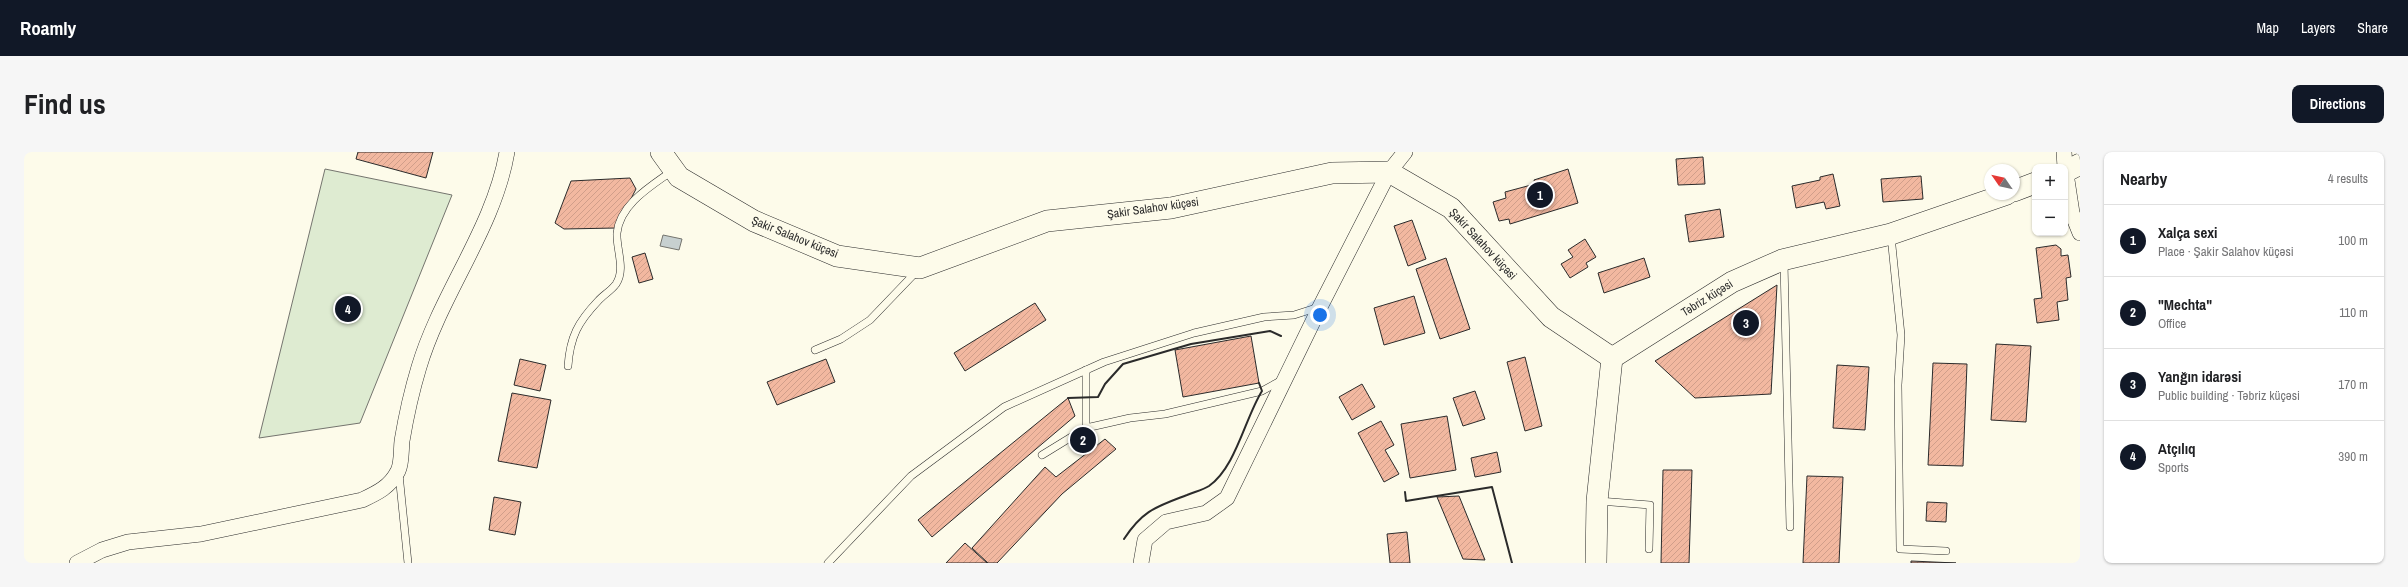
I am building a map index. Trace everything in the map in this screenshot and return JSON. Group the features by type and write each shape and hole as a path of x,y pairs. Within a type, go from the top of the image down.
{"street":[{"path":"77,563 102,550 128,542 201,534 362,500 384,489 399,470 402,440 419,366 448,296 486,217 503,174 507,152"},
{"name":"Şakir Salahov küçəsi","path":"661,152 679,177 754,221 837,256 920,268 1047,221 1171,208 1332,173 1389,172 1452,208 1551,318 1612,358"},
{"path":"1141,563 1145,540 1166,522 1206,513 1228,498 1283,380 1320,306 1389,172 1405,152"},
{"path":"2064,152 2065,164"},
{"path":"2068,170 2080,164"},
{"path":"2020,189 2032,184"},
{"path":"2068,190 2072,213 2080,233"},
{"name":"Təbriz küçəsi","path":"1612,358 1732,282 1784,260 1891,234 1990,200"},
{"path":"1596,563 1597,501 1612,358"}],"lane":[{"path":"568,366 570,343 584,317 616,284 621,264 617,232 628,206 643,192 674,170"},
{"path":"1891,234 1901,336 1898,385 1900,549 1946,551"},
{"path":"1784,260 1790,528"},
{"path":"815,350 841,339 870,320 920,268"},
{"path":"828,563 917,471 1004,407 1086,370 1194,333 1264,317 1294,315 1320,306"},
{"path":"1086,370 1086,428"},
{"path":"1042,455 1086,428 1130,418 1165,414 1262,391 1283,380"},
{"path":"399,470 408,563"},
{"path":"1597,501 1650,505 1649,549"}],"green space":[{"path":"325,169 452,195 360,423 259,438"}],"shaded area":[{"path":"663,235 682,239 679,250 660,246"}],"building":[{"path":"358,152 433,152 426,178 356,159"},
{"path":"1703,157 1705,184 1678,185 1676,159"},
{"path":"1568,169 1578,203 1510,224 1509,219 1499,221 1493,202 1506,198 1505,192 1535,184 1534,180"},
{"path":"1833,174 1840,206 1826,209 1824,202 1796,208 1792,186 1820,180 1820,177"},
{"path":"1921,176 1923,199 1883,202 1881,179"},
{"path":"630,178 636,189 616,228 564,229 555,223 571,181"},
{"path":"1720,209 1724,237 1689,242 1685,215"},
{"path":"1412,220 1426,259 1408,266 1394,226"},
{"path":"1585,239 1596,257 1586,263 1588,267 1570,278 1561,264 1573,257 1568,250"},
{"path":"2056,245 2061,249 2061,256 2068,255 2071,277 2066,278 2068,300 2057,302 2059,320 2037,323 2034,299 2042,298 2036,248"},
{"path":"645,253 653,279 639,283 632,257"},
{"path":"1446,258 1470,329 1440,339 1416,269"},
{"path":"1644,258 1650,277 1604,293 1598,273"},
{"path":"1777,285 1771,394 1695,398 1655,361"},
{"path":"1414,296 1425,333 1384,345 1374,308"},
{"path":"1035,303 1046,320 965,371 954,353"},
{"path":"1251,336 1259,383 1183,397 1175,350"},
{"path":"1996,344 2031,346 2026,422 1991,420"},
{"path":"1525,357 1542,426 1525,431 1507,362"},
{"path":"520,359 546,365 540,391 514,385"},
{"path":"826,359 835,382 777,405 767,382"},
{"path":"1933,363 1967,364 1963,466 1928,465"},
{"path":"1837,365 1869,367 1865,430 1833,428"},
{"path":"1362,384 1375,407 1352,420 1339,397"},
{"path":"1475,391 1485,419 1463,426 1453,398"},
{"path":"512,393 551,400 537,468 498,461"},
{"path":"1068,398 1075,416 932,537 918,520"},
{"path":"1447,416 1456,470 1410,478 1401,424"},
{"path":"1381,421 1394,445 1385,450 1399,474 1384,482 1358,433"},
{"path":"1105,439 1116,449 1062,494 997,563 988,563 972,548 1045,467 1056,477"},
{"path":"1497,452 1501,472 1475,477 1471,458"},
{"path":"1663,470 1692,470 1689,563 1661,563"},
{"path":"1807,476 1843,477 1839,563 1803,563"},
{"path":"1459,496 1485,560 1463,559 1437,497"},
{"path":"494,497 521,502 515,535 489,530"},
{"path":"1927,502 1947,503 1946,522 1926,521"},
{"path":"1407,532 1410,563 1390,563 1387,534"},
{"path":"965,543 987,563 946,563"},
{"path":"1911,561 1956,563 1911,563"}],"wall":[{"path":"1068,398 1098,397 1105,384 1123,364 1191,344 1270,331 1281,336"},
{"path":"1124,539 1144,515 1158,507 1207,487 1218,478 1233,455 1262,391 1259,383"},
{"path":"1405,492 1406,501 1492,487 1512,563"}],"place":[{"name":"Xalça sexi","path":"1540,195"},
{"name":"Atçılıq","path":"348,309"},
{"name":"Yanğın idarəsi","path":"1746,323"},
{"name":"\"Mechta\"","path":"1083,440"}]}
